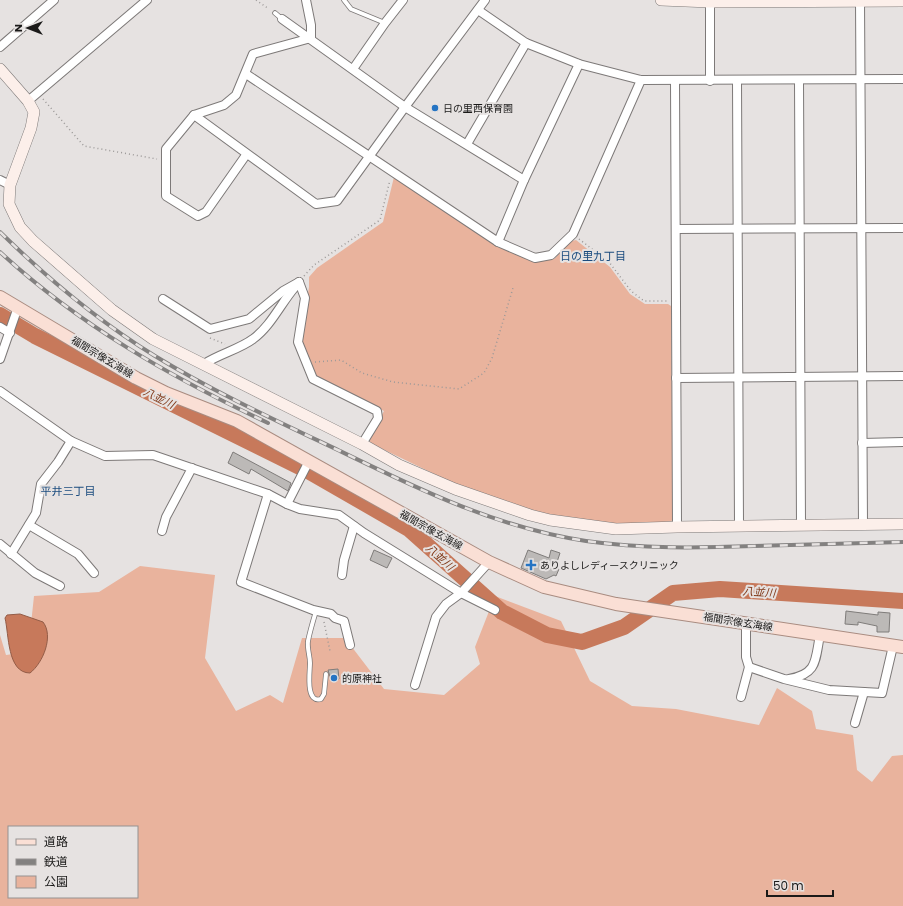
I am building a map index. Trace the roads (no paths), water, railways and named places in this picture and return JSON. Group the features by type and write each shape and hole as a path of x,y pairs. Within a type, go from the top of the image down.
{"main road":[{"name":"福間宗像玄海線","path":"0,297 17,311 136,378 166,393 237,421 307,464 521,578 569,594 616,604 898,646"}],"street":[{"path":"0,47 54,0"},
{"path":"28,101 147,0"},
{"path":"306,0 311,25 311,38"},
{"path":"353,69 403,0"},
{"path":"194,115 246,155 316,204 337,202 405,107 485,0"},
{"path":"661,0 903,1"},
{"path":"710,1 710,81"},
{"path":"860,1 862,525"},
{"path":"478,10 526,42 579,64 641,80 737,81 903,79"},
{"path":"282,19 311,38 405,107 524,180"},
{"path":"246,155 206,212 198,216 166,196 166,149 194,115 224,106 236,95 253,54 311,38"},
{"path":"467,144 526,42"},
{"path":"498,242 524,180 579,64"},
{"path":"0,69 28,101 34,112 34,119 5,183 9,204 14,217 20,227 33,241 112,310 153,338 362,444 399,465 455,489 550,520 616,529 903,524"},
{"path":"246,74 498,242 535,258 551,255 573,234 641,80"},
{"path":"675,80 677,527"},
{"path":"799,80 801,526"},
{"path":"737,81 739,526"},
{"path":"676,229 903,228"},
{"path":"204,364 253,340 272,319 299,282"},
{"path":"163,299 210,329 250,319 283,290 299,282"},
{"path":"299,282 305,298 298,342 313,379 377,411 378,418 362,444"},
{"path":"0,359 17,311"},
{"path":"0,327 10,331"},
{"path":"676,378 903,376"},
{"path":"0,391 72,441 106,456 153,456 268,494 300,509 339,514 354,526 461,593 495,610"},
{"path":"12,554 36,514 41,484 72,441"},
{"path":"862,443 903,442"},
{"path":"287,504 307,464"},
{"path":"162,531 166,517 192,468"},
{"path":"268,494 241,582 331,614 335,618 344,621 350,645"},
{"path":"29,525 78,554 94,572"},
{"path":"342,575 344,560 354,526"},
{"path":"0,544 35,573 60,586"},
{"path":"415,685 436,617 446,604 461,593 489,562"},
{"path":"741,697 749,667 746,657 746,623"},
{"path":"784,680 802,676 812,669 820,635"},
{"path":"749,667 784,680 828,690 882,693 898,646"},
{"path":"855,723 864,692"}],"lane":[{"path":"344,0 351,9 385,23"},
{"path":"275,13 282,19"},
{"path":"319,611 308,649 310,665 310,690 315,699 321,699 324,694 326,674"}],"waterway":[{"name":"八並川","path":"0,315 35,336 310,472 409,529 502,612 547,635 582,642 624,627 673,593 720,589 903,601"}],"railway":[{"path":"0,232 36,266 93,314 134,343 177,369 246,406 399,479 429,493 490,517 553,535 607,544 712,547 903,542"},
{"path":"0,252 62,303 127,348 196,387 268,423"}],"place":[{"name":"日の里西保育園","path":"435,108"},
{"name":"ありよしレディースクリニック","path":"531,565"},
{"name":"的原神社","path":"334,678"}],"district":[{"name":"日の里九丁目","path":"593,256"},
{"name":"平井三丁目","path":"68,491"}]}
